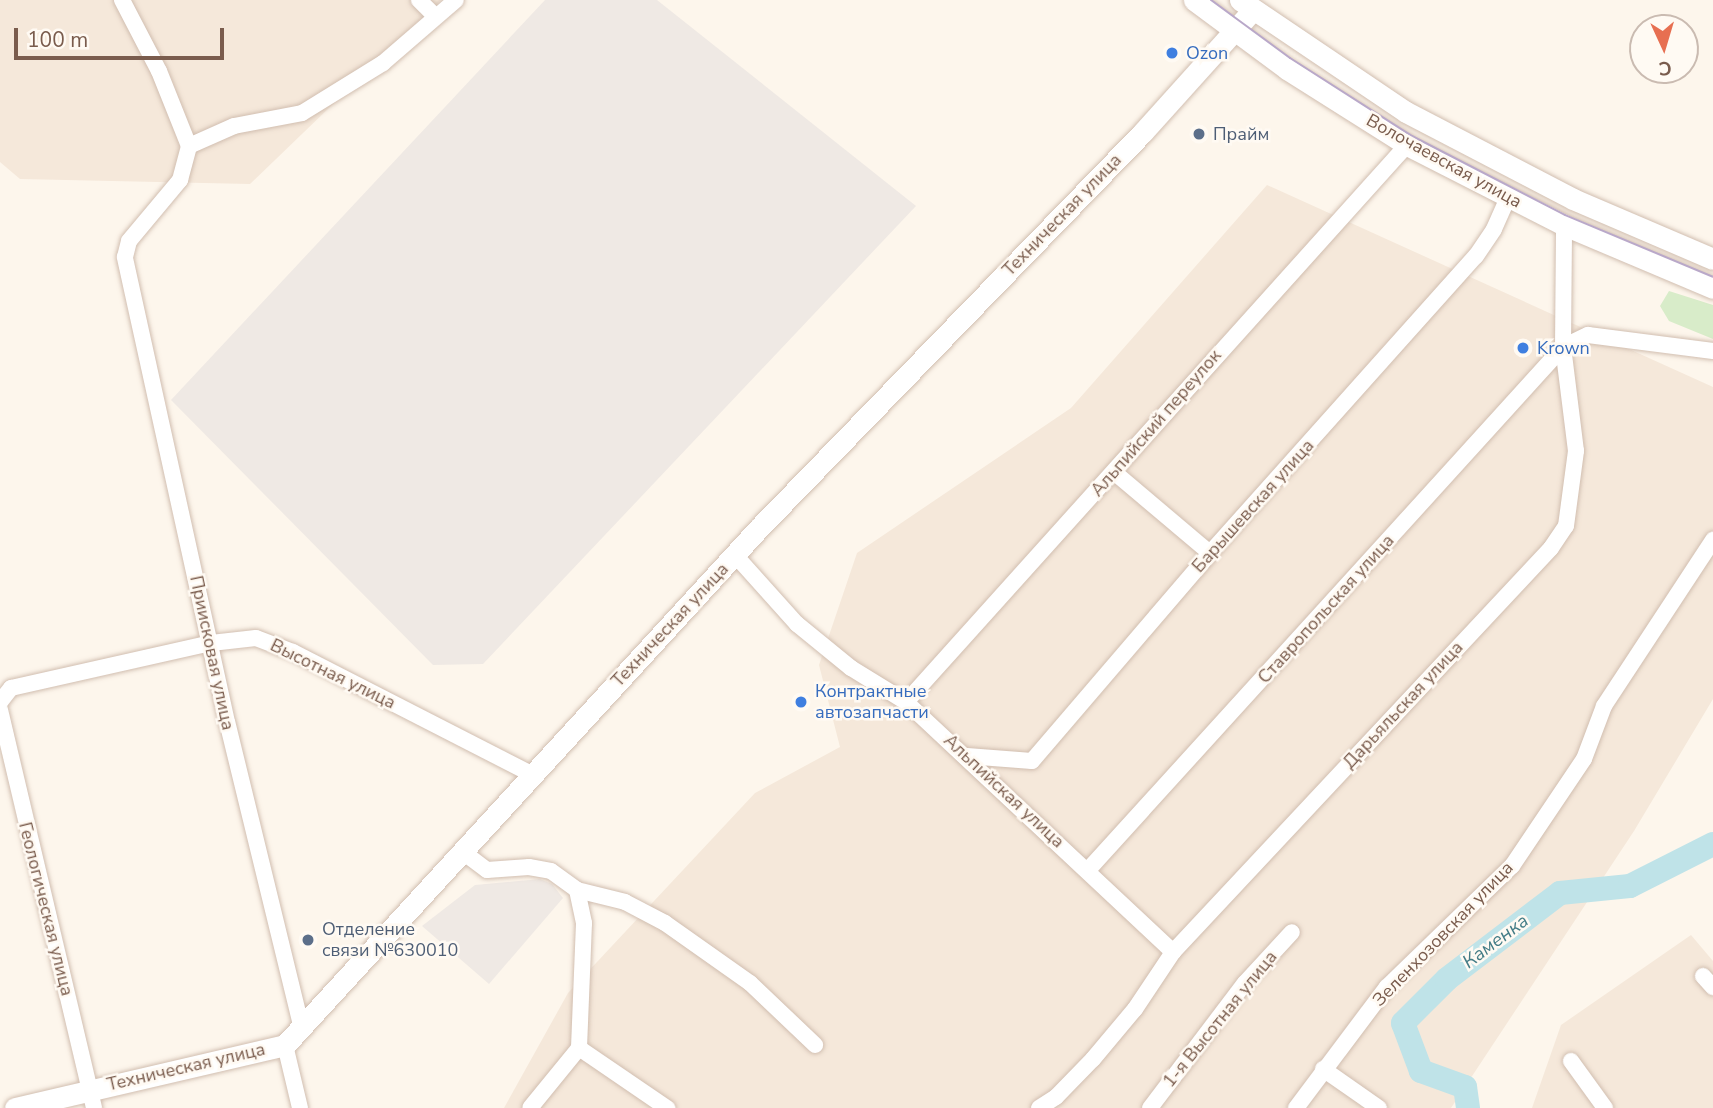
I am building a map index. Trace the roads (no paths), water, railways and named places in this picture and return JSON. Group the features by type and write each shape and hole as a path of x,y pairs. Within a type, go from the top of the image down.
{"street":[{"path":"122,0 159,71 189,146 234,126 302,113 383,63 456,0"},
{"path":"419,0 436,16"},
{"name":"Волочаевская улица","path":"1194,0 1236,33 1407,145 1564,225 1713,288"},
{"name":"Волочаевская улица","path":"1246,5 1406,112 1511,169 1713,259"},
{"name":"Техническая улица","path":"15,1108 92,1099 285,1045 734,555 1236,33 1246,5"},
{"name":"Альпийский переулок","path":"906,702 1407,145"},
{"name":"Приисковая улица","path":"189,146 180,180 129,241 126,276 302,1029"},
{"name":"Барышевская улица","path":"967,756 1032,761 1210,553 1476,256 1508,197"},
{"name":"Дарьяльская улица","path":"1039,1108 1056,1097 1093,1059 1135,1009 1173,953 1551,548 1566,526 1576,451 1563,347 1564,225"},
{"path":"1563,347 1588,335 1713,351"},
{"name":"Ставропольская улица","path":"1088,870 1563,347"},
{"path":"1114,472 1210,553"},
{"name":"Зеленхозовская улица","path":"1296,1108 1387,987 1512,866 1584,759 1604,706 1713,540"},
{"name":"Альпийская улица","path":"734,555 797,624 851,668 906,702 967,756 1173,953"},
{"name":"Высотная улица","path":"1,703 27,684 211,643 256,638 273,642 531,774"},
{"name":"Геологическая улица","path":"1,703 92,1099"},
{"path":"463,852 487,870 529,867 551,871 576,890 625,902 665,923 750,983 815,1045"},
{"path":"530,1108 579,1048 584,923 576,890"},
{"name":"1-я Высотная улица","path":"1150,1108 1245,983 1292,932"},
{"path":"285,1045 300,1108"},
{"path":"579,1048 667,1108"},
{"path":"1571,1061 1605,1108"},
{"path":"1323,1069 1379,1108"}],"waterway":[{"name":"Каменка","path":"1468,1108 1465,1087 1421,1071 1403,1023 1447,979 1560,893 1630,886 1713,844"}],"tram line":[{"path":"1211,0 1290,58 1412,136 1565,215 1713,277"}],"place":[{"name":"Ozon","path":"1172,53"},
{"name":"Прайм","path":"1199,134"},
{"name":"Krown","path":"1523,348"},
{"name":"Контрактные автозапчасти","path":"801,702"},
{"name":"Отделение связи №630010","path":"308,940"}]}
